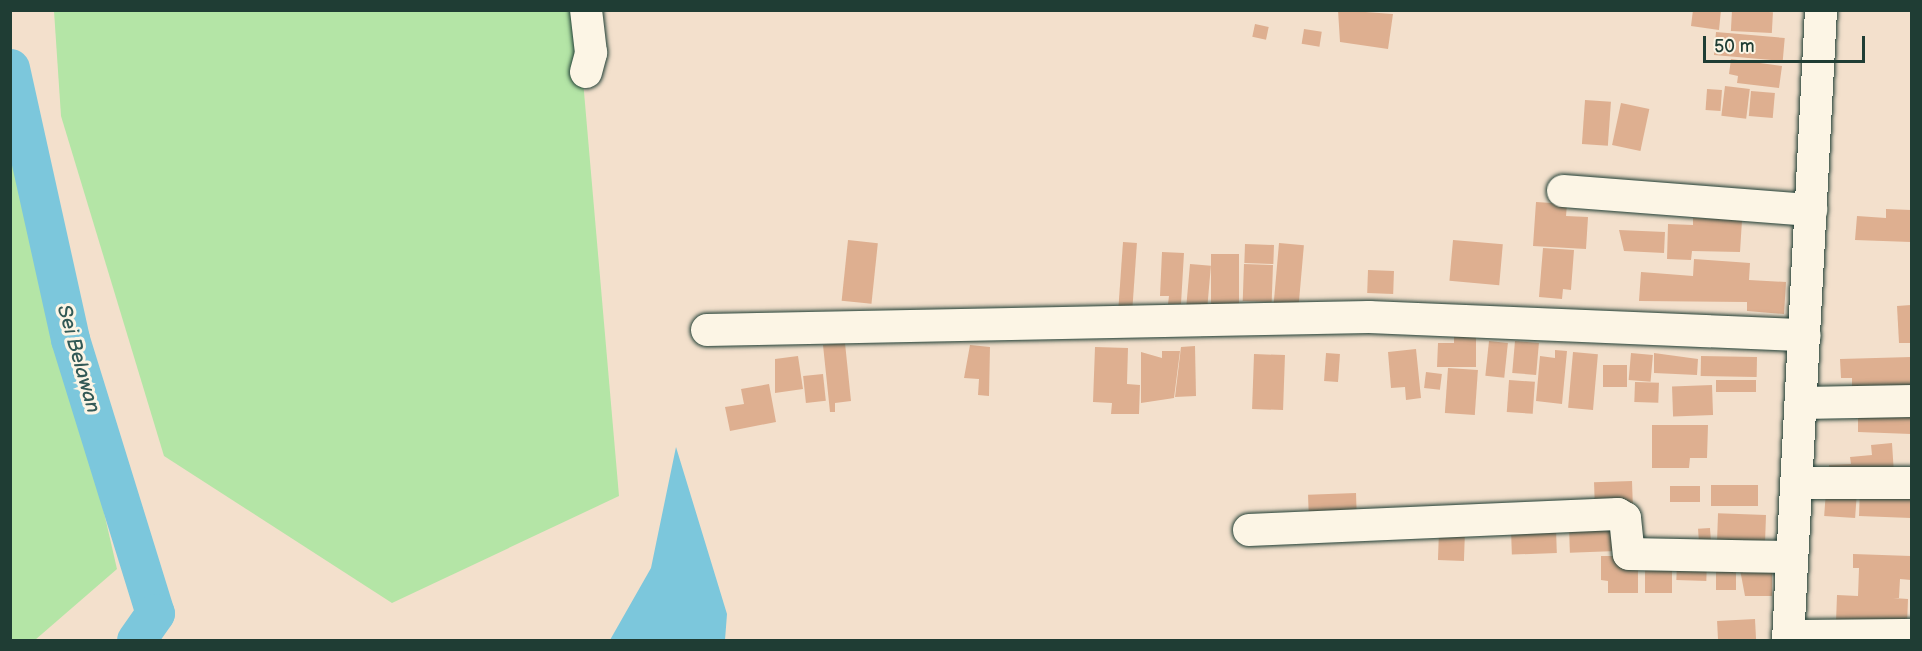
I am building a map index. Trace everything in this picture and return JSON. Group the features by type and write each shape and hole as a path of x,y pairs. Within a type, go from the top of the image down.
{"street":[{"path":"586,10 591,53 586,72"},
{"path":"1821,10 1802,403 1790,557 1788,638 1911,635"},
{"path":"1563,191 1811,210"},
{"path":"707,330 1369,317 1805,335"},
{"path":"1802,403 1911,401"},
{"path":"1797,483 1911,483"},
{"path":"1250,530 1618,514 1625,518 1629,554 1790,557"}],"green space":[{"path":"54,11 577,11 619,496 392,603 164,456 61,116"},
{"path":"11,134 31,195 117,569 35,640 10,640"}],"water":[{"path":"676,447 727,614 725,640 610,640 651,568"}],"building":[{"path":"1338,10 1393,14 1388,49 1340,42"},
{"path":"1693,10 1721,10 1719,30 1691,26"},
{"path":"1732,10 1773,12 1772,33 1731,31"},
{"path":"1255,24 1269,27 1266,40 1252,37"},
{"path":"1304,29 1322,32 1319,47 1302,44"},
{"path":"1716,32 1785,38 1783,61 1714,55"},
{"path":"1731,59 1782,66 1779,88 1737,83 1738,76 1729,74"},
{"path":"1725,86 1750,89 1746,119 1721,116"},
{"path":"1707,89 1722,90 1720,111 1706,110"},
{"path":"1751,91 1775,93 1773,118 1749,116"},
{"path":"1585,100 1611,102 1608,146 1582,144"},
{"path":"1621,103 1649,109 1640,151 1612,145"},
{"path":"1536,202 1567,204 1566,216 1588,217 1586,249 1533,246"},
{"path":"1886,209 1911,210 1911,242 1855,240 1857,216 1886,218"},
{"path":"1693,218 1742,220 1740,252 1692,251 1691,260 1667,259 1668,224 1693,225"},
{"path":"1619,230 1665,232 1664,253 1624,251"},
{"path":"848,240 878,243 871,304 842,301"},
{"path":"1453,240 1503,244 1499,285 1449,281"},
{"path":"1123,242 1137,243 1132,317 1118,316"},
{"path":"1279,243 1304,245 1298,310 1273,308"},
{"path":"1245,244 1274,245 1273,264 1244,263"},
{"path":"1543,248 1574,250 1571,290 1563,289 1562,299 1539,297"},
{"path":"1162,252 1184,253 1181,304 1168,304 1169,296 1160,296"},
{"path":"1211,254 1239,254 1239,311 1211,311"},
{"path":"1694,259 1750,263 1749,280 1786,282 1784,314 1747,311 1747,302 1639,301 1641,272 1693,276"},
{"path":"1190,264 1211,266 1207,311 1186,309"},
{"path":"1244,264 1273,265 1272,302 1243,301"},
{"path":"1368,270 1394,271 1393,294 1367,293"},
{"path":"1911,305 1911,343 1899,343 1897,306"},
{"path":"1454,336 1476,337 1476,367 1437,367 1438,343 1454,343"},
{"path":"1489,341 1508,343 1504,378 1485,376"},
{"path":"1515,341 1539,343 1536,375 1512,373"},
{"path":"845,343 851,401 835,403 835,412 830,412 823,345"},
{"path":"970,345 990,347 989,396 978,395 979,379 964,378"},
{"path":"1195,346 1196,396 1175,397 1181,347"},
{"path":"1095,347 1128,348 1127,384 1140,385 1139,414 1111,414 1112,403 1093,402"},
{"path":"1416,349 1421,398 1406,400 1405,387 1391,388 1388,352"},
{"path":"1555,350 1567,351 1562,404 1536,401 1540,356 1555,358"},
{"path":"1162,351 1180,351 1174,398 1141,403 1141,352 1162,358"},
{"path":"1573,352 1598,354 1593,410 1568,408"},
{"path":"1326,353 1340,354 1338,382 1324,381"},
{"path":"1631,353 1653,355 1651,382 1629,380"},
{"path":"1654,353 1698,359 1697,375 1654,373"},
{"path":"1254,354 1285,355 1283,410 1252,409"},
{"path":"798,356 803,389 775,393 775,359"},
{"path":"1701,356 1757,357 1757,377 1701,376"},
{"path":"1911,357 1911,394 1852,395 1852,378 1841,378 1840,359"},
{"path":"1603,365 1627,365 1627,387 1603,387"},
{"path":"1448,368 1478,370 1475,415 1445,413"},
{"path":"1426,372 1442,374 1440,390 1424,388"},
{"path":"823,374 826,401 806,403 803,376"},
{"path":"1509,380 1535,382 1533,414 1507,412"},
{"path":"1716,380 1756,380 1756,392 1716,392"},
{"path":"1635,382 1659,383 1658,403 1634,402"},
{"path":"769,384 776,422 730,431 725,407 744,404 741,389"},
{"path":"1712,385 1713,415 1673,416 1672,386"},
{"path":"1911,404 1911,434 1858,432 1858,410"},
{"path":"1652,425 1708,425 1707,458 1690,458 1689,468 1652,468"},
{"path":"1892,443 1894,474 1830,479 1829,465 1851,464 1850,457 1872,455 1871,445"},
{"path":"1632,481 1633,506 1595,507 1594,482"},
{"path":"1711,485 1758,485 1758,506 1711,506"},
{"path":"1670,486 1700,486 1700,502 1670,502"},
{"path":"1860,488 1911,495 1911,518 1859,516"},
{"path":"1826,490 1857,492 1855,518 1824,516"},
{"path":"1356,493 1357,519 1309,521 1308,495"},
{"path":"1718,513 1766,515 1765,543 1717,541"},
{"path":"1616,526 1617,551 1570,553 1569,528"},
{"path":"1710,528 1711,544 1699,545 1698,529"},
{"path":"1556,529 1557,553 1512,555 1511,531"},
{"path":"1439,530 1465,531 1464,561 1438,560"},
{"path":"1853,554 1911,556 1911,580 1900,579 1899,598 1893,598 1908,599 1907,626 1836,622 1837,595 1858,596 1859,568 1853,568"},
{"path":"1601,556 1638,556 1638,593 1608,593 1608,581 1601,580"},
{"path":"1645,558 1672,558 1672,593 1645,593"},
{"path":"1772,558 1772,596 1745,596 1738,559"},
{"path":"1677,561 1707,562 1706,581 1676,580"},
{"path":"1716,562 1736,562 1736,590 1716,590"},
{"path":"1755,619 1756,640 1718,640 1717,621"}],"waterway":[{"name":"Sei Belawan","path":"10,68 70,339 155,613 136,640"}]}
